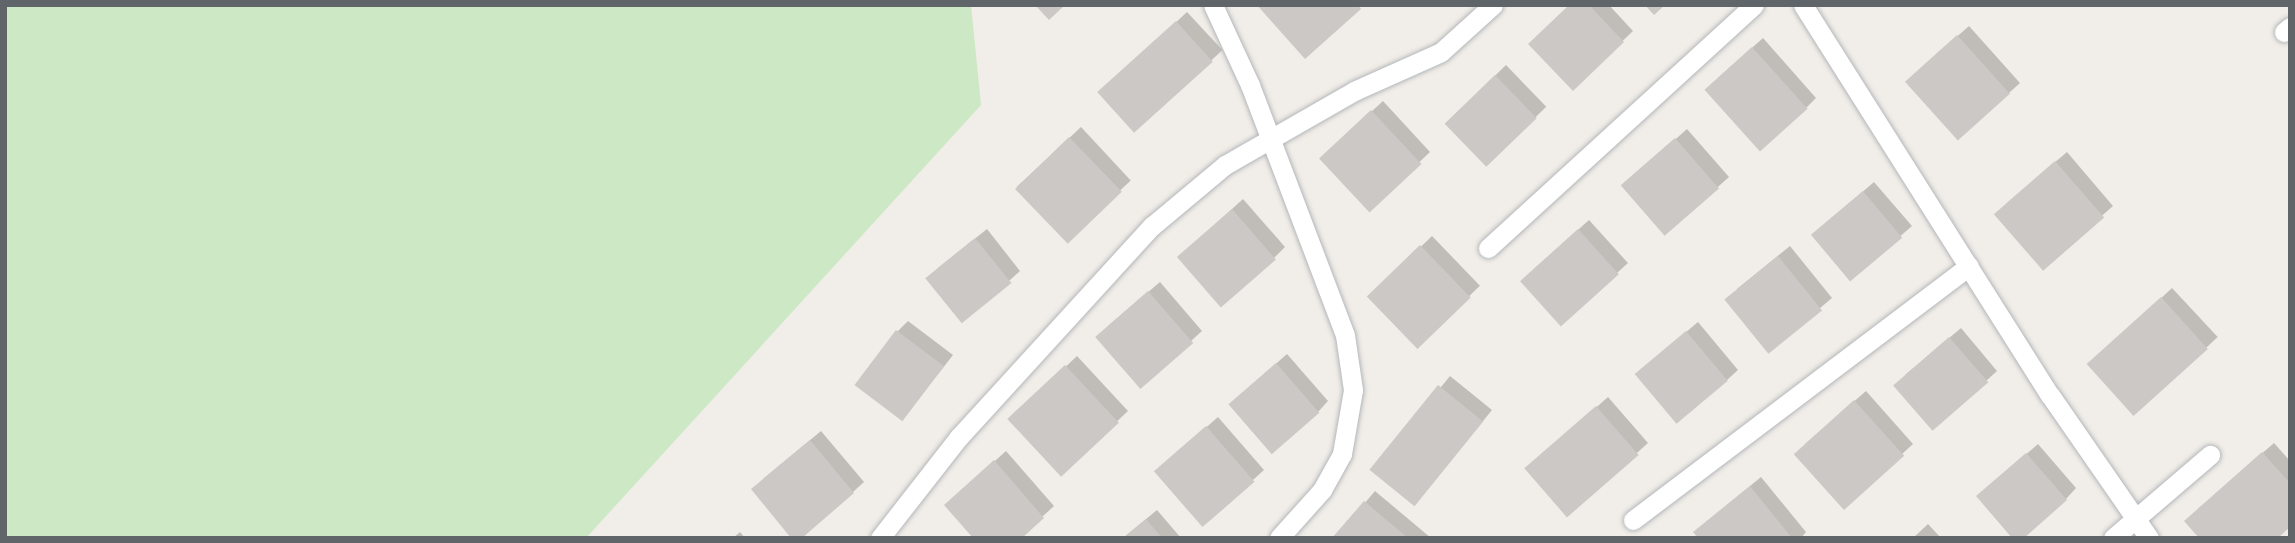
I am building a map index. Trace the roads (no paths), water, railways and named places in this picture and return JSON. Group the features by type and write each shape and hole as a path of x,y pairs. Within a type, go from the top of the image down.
{"lane":[{"path":"1213,5 1270,139 1345,335 1353,390 1342,454 1322,490 1279,538"},
{"path":"880,538 959,437 1153,226 1224,165 1354,91 1441,52 1493,5"},
{"path":"1488,248 1754,5"},
{"path":"1803,5 2050,396 2149,538"},
{"path":"1633,520 1969,265"},
{"path":"2113,538 2210,455"}]}
